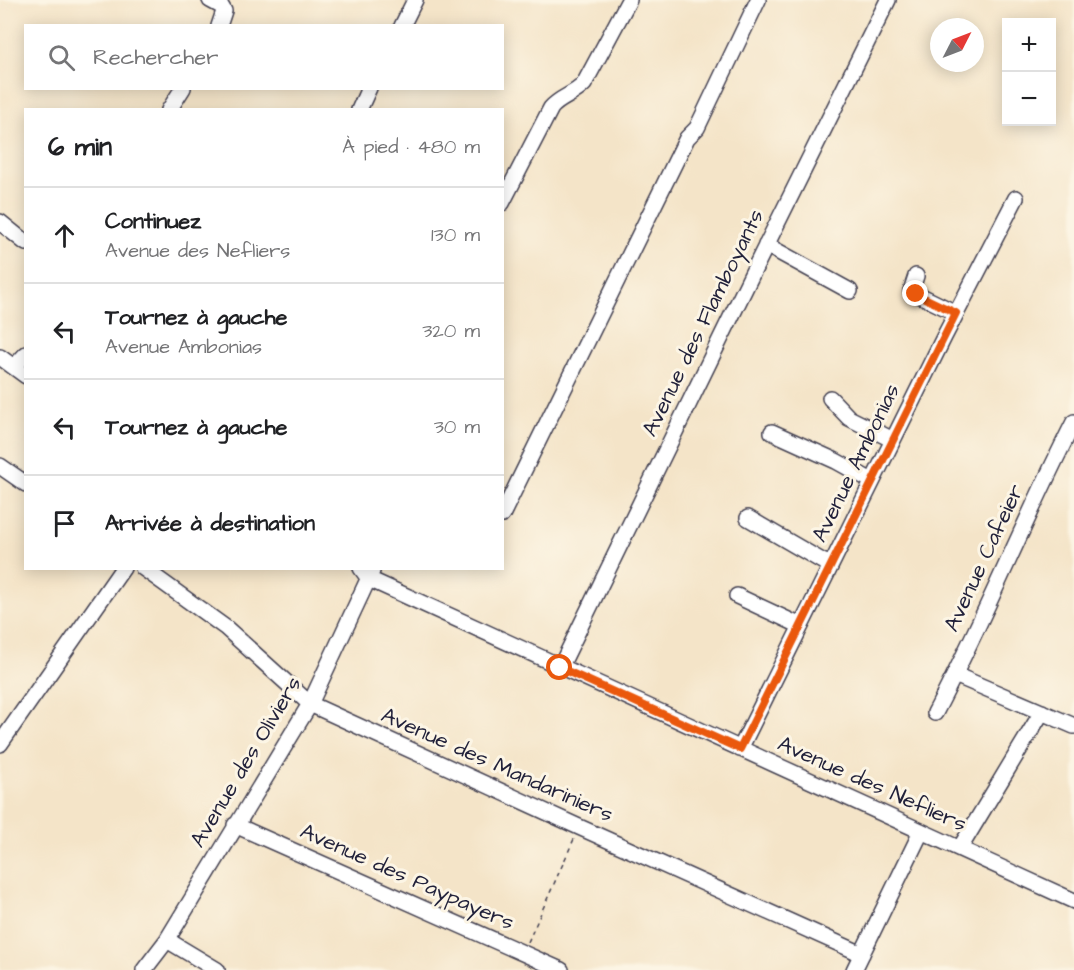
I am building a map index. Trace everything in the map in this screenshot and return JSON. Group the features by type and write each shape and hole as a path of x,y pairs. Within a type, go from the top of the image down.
{"street":[{"path":"403,24 415,0"},
{"path":"504,199 550,108 584,84 628,0"},
{"path":"504,511 687,138 697,128 758,0"},
{"name":"Avenue des Flamboyants","path":"560,668 888,0"},
{"path":"213,1 224,11 220,24"},
{"path":"170,108 182,90"},
{"path":"360,108 368,90"},
{"name":"Avenue Ambonias","path":"740,749 956,313 1016,198"},
{"path":"0,222 24,241"},
{"path":"766,245 850,291"},
{"path":"916,276 910,291 956,313"},
{"path":"0,357 20,372"},
{"path":"830,398 849,418 893,440"},
{"name":"Avenue Cafeier","path":"936,713 1074,422"},
{"path":"772,432 836,461 872,481"},
{"path":"0,466 24,483"},
{"path":"748,518 831,564"},
{"path":"0,744 122,570"},
{"name":"Avenue des Mandariniers","path":"146,570 226,628 310,704 862,954"},
{"name":"Avenue des Nefliers","path":"368,572 560,668 1074,901"},
{"name":"Avenue des Oliviers","path":"144,970 167,940 310,704 368,572"},
{"path":"737,596 801,626"},
{"path":"955,675 1074,726"},
{"path":"960,848 1042,712"},
{"name":"Avenue des Paypayers","path":"235,825 561,970"},
{"path":"854,970 921,832"},
{"path":"167,940 217,970"}],"path":[{"path":"523,953 579,827"}],"route":[{"path":"560,668 740,749 956,313 916,294"}]}
